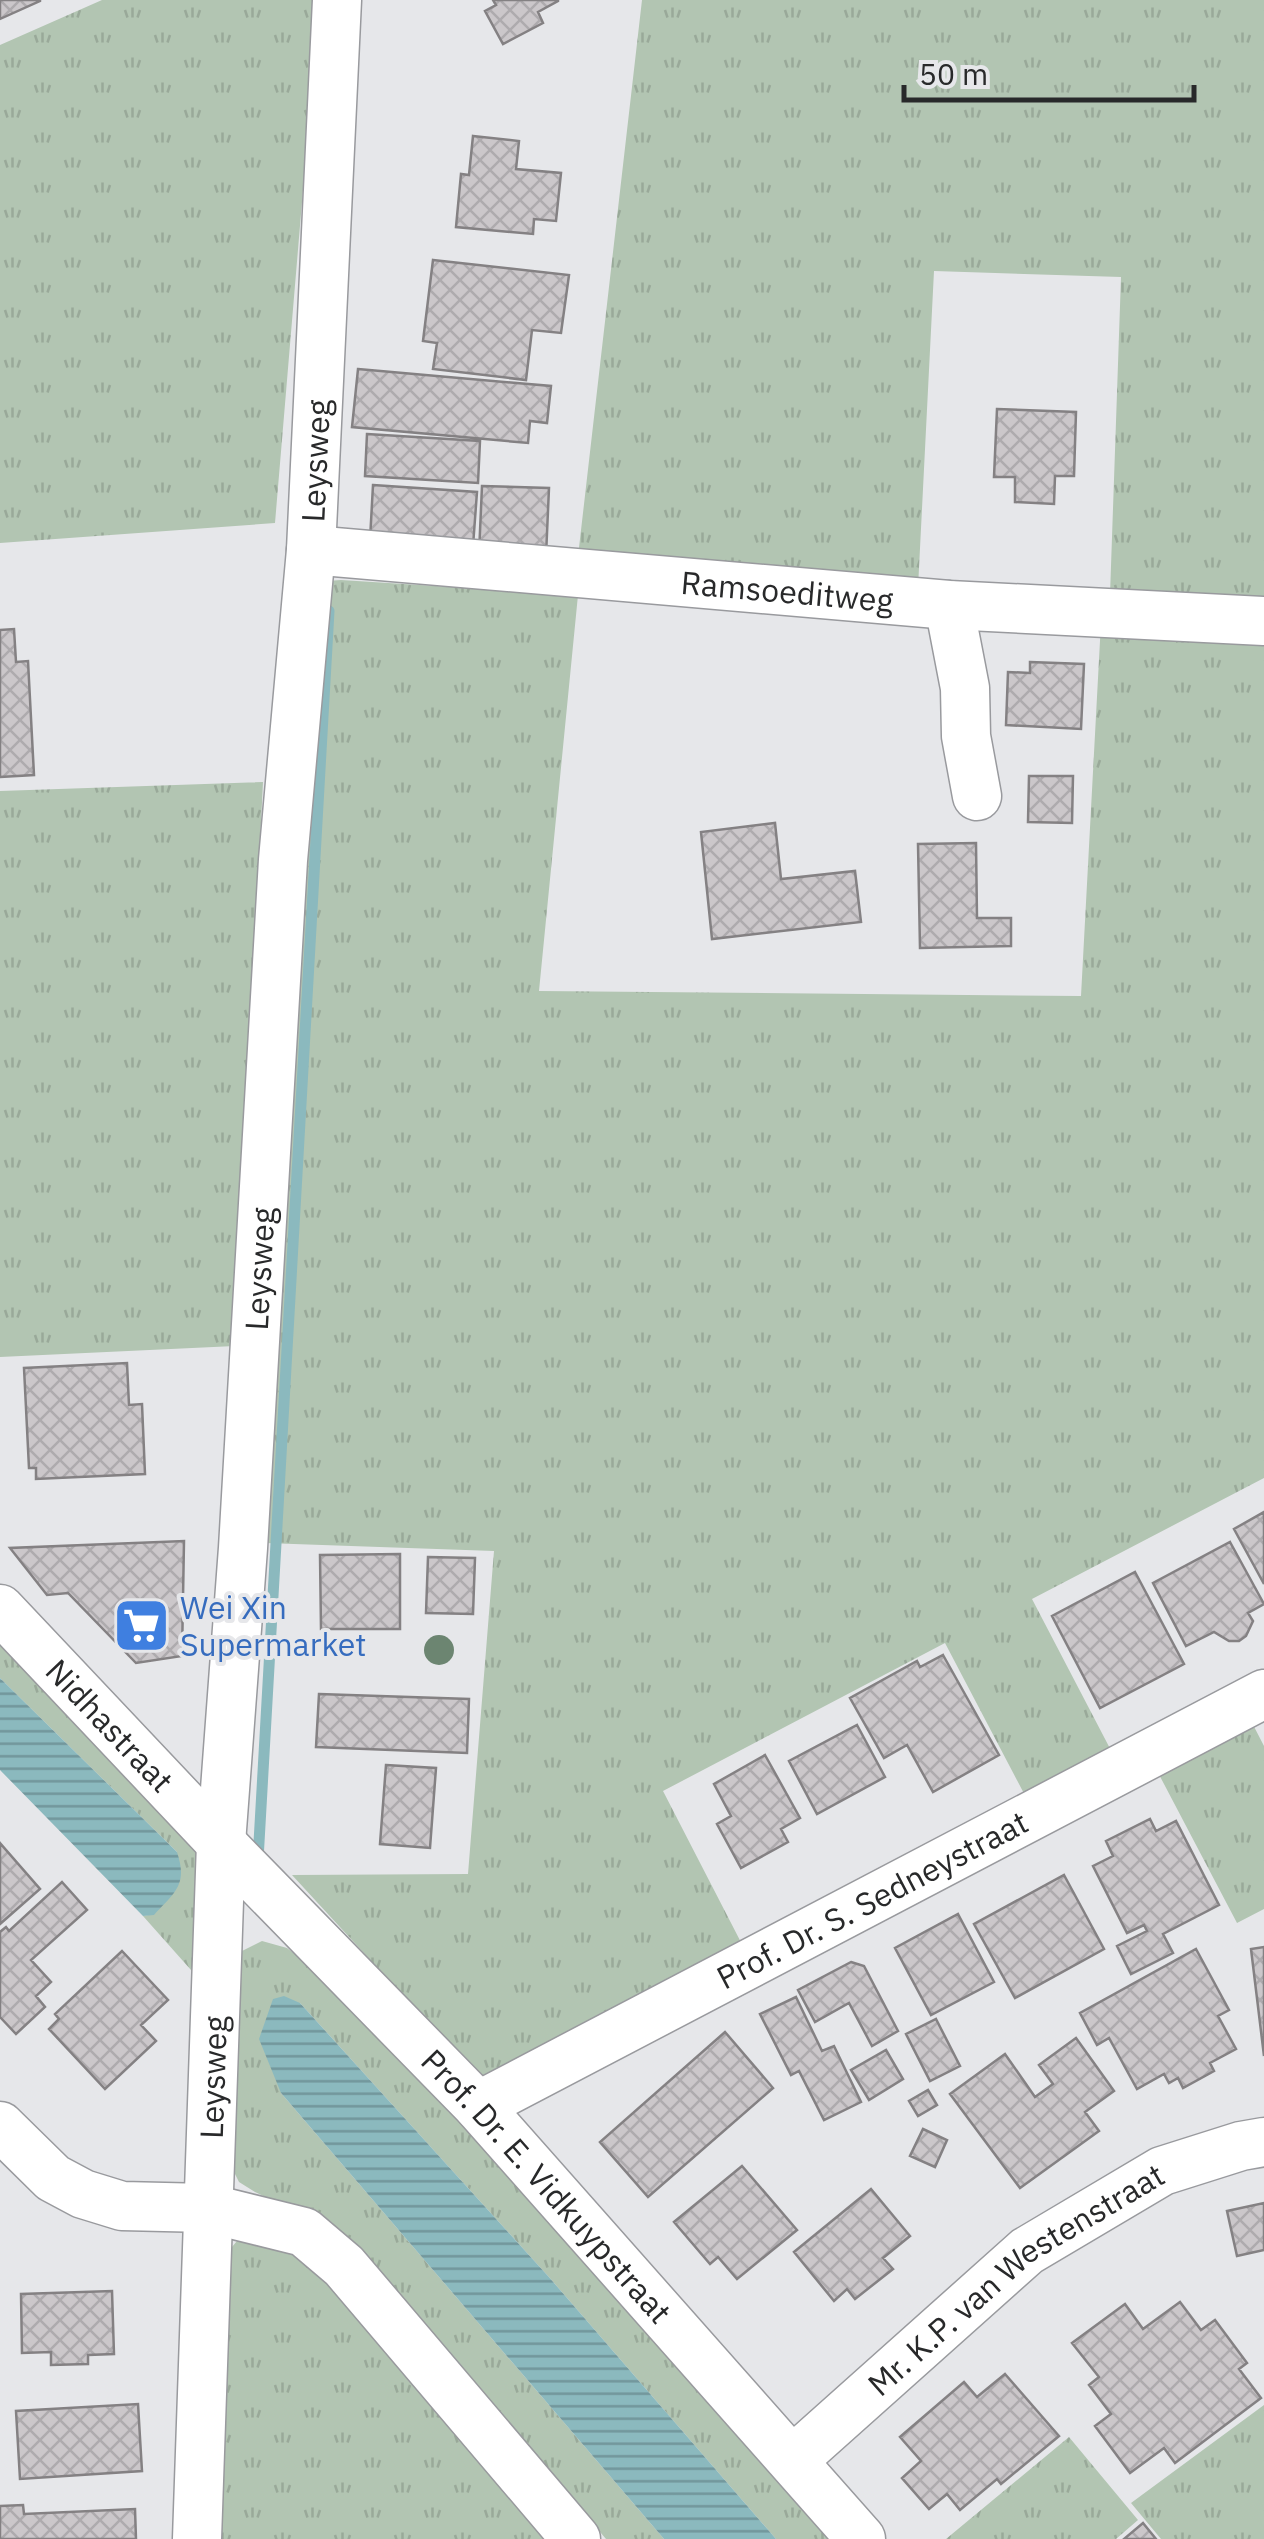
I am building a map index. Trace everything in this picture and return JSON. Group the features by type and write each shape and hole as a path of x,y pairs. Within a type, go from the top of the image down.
{"street":[{"name":"Leysweg","path":"197,2539 221,1843 244,1528 283,860 311,550 338,0"},
{"name":"Ramsoeditweg","path":"311,550 949,605 1264,621"},
{"path":"949,605 965,688 966,736 977,796"},
{"name":"Nidhastraat","path":"0,1609 221,1843"},
{"name":"Prof. Dr. S. Sedneystraat","path":"478,2106 1264,1694"},
{"name":"Prof. Dr. E. Vidkuypstraat","path":"221,1843 478,2106 862,2539"},
{"path":"0,2126 53,2178 83,2194 122,2206 207,2208 304,2232 344,2266 576,2539"},
{"name":"Mr. K.P. van Westenstraat","path":"793,2460 1027,2251 1162,2171 1264,2142"}],"green space":[{"path":"102,0 319,0 275,523 0,543 0,45"},
{"path":"642,0 1264,0 1264,602 1110,595 1121,277 934,271 918,588 577,565"},
{"path":"327,581 578,595 539,991 1081,996 1101,622 1264,629 1264,1478 1032,1599 1116,1760 1030,1805 945,1643 663,1791 747,1954 506,2077 479,2078 292,1875 468,1874 494,1551 265,1543 288,1026"},
{"path":"263,782 235,1346 0,1357 0,791"},
{"path":"0,1636 199,1847 199,1979 143,1916 154,1914 177,1852 0,1678"},
{"path":"1248,1715 1264,1746 1264,1909 1237,1923 1154,1765"},
{"path":"262,1941 287,1948 373,2015 837,2539 776,2539 548,2276 300,2003 281,2093 664,2539 606,2539 454,2360 327,2226 239,2182 231,2166 240,1952"},
{"path":"250,2237 273,2243 321,2268 559,2539 213,2539 226,2254 237,2241"},
{"path":"1264,2405 1264,2539 1161,2539 1131,2503"},
{"path":"1069,2437 1138,2520 1116,2539 946,2539"}],"water":[{"path":"0,1678 177,1852 181,1873 178,1887 154,1915 143,1916 0,1770"},
{"path":"284,1996 300,2003 548,2276 776,2539 664,2539 281,2093 259,2039 273,1999"}],"building":[{"path":"0,0 40,0 40,1 0,19"},
{"path":"493,0 558,1 538,12 543,23 503,44 485,11 496,5"},
{"path":"473,136 519,141 516,169 561,173 556,221 534,219 533,234 456,227 461,174 469,175"},
{"path":"433,260 569,275 561,333 532,330 526,380 433,369 437,343 423,341"},
{"path":"358,369 551,386 547,423 530,421 528,443 352,427"},
{"path":"997,409 1076,412 1074,476 1055,476 1054,504 1015,502 1015,477 994,477"},
{"path":"367,434 480,441 478,483 365,476"},
{"path":"373,485 477,492 473,546 370,540"},
{"path":"482,486 549,488 546,556 479,554"},
{"path":"14,629 16,662 28,661 34,775 0,777 0,630"},
{"path":"1030,662 1084,664 1081,729 1006,725 1008,672 1030,673"},
{"path":"1029,776 1073,776 1072,823 1028,822"},
{"path":"775,823 781,879 855,871 861,922 712,939 701,832"},
{"path":"976,843 977,918 1011,918 1011,946 920,948 918,844"},
{"path":"127,1363 129,1405 142,1404 145,1474 36,1479 36,1468 29,1468 24,1368"},
{"path":"1264,1512 1264,1584 1234,1529"},
{"name":"Wei Xin Supermarket","path":"184,1541 182,1656 136,1663 68,1593 47,1595 10,1548"},
{"path":"1230,1542 1264,1604 1248,1613 1253,1621 1239,1641 1229,1641 1214,1632 1186,1646 1153,1583"},
{"path":"400,1554 400,1629 321,1629 320,1555"},
{"path":"428,1557 475,1558 473,1614 426,1613"},
{"path":"1135,1572 1184,1664 1100,1708 1052,1616"},
{"path":"943,1655 999,1755 933,1792 907,1745 884,1758 850,1698 917,1661 920,1667"},
{"path":"319,1694 469,1699 467,1753 316,1747"},
{"path":"857,1725 885,1777 817,1814 789,1761"},
{"path":"765,1755 800,1818 781,1829 788,1842 741,1868 717,1824 731,1816 714,1784"},
{"path":"386,1765 436,1768 430,1848 380,1844"},
{"path":"1150,1819 1156,1831 1176,1821 1219,1905 1163,1934 1173,1953 1131,1974 1117,1946 1147,1931 1144,1925 1127,1933 1093,1866 1113,1856 1106,1841"},
{"path":"0,1843 40,1889 0,1924"},
{"path":"1064,1875 1104,1949 1015,1998 974,1924"},
{"path":"62,1882 87,1910 31,1960 51,1982 36,1996 45,2007 16,2034 0,2017 0,1932 6,1927 9,1931"},
{"path":"958,1914 994,1982 931,2015 895,1948"},
{"path":"1264,1947 1264,2056 1251,1949"},
{"path":"1196,1949 1229,2010 1218,2016 1236,2049 1210,2063 1214,2071 1183,2088 1178,2078 1169,2083 1164,2074 1137,2089 1109,2038 1097,2045 1080,2013"},
{"path":"122,1951 168,2000 141,2025 156,2041 105,2089 49,2029 59,2019 55,2014"},
{"path":"851,1962 864,1966 898,2031 872,2046 849,2003 815,2022 798,1990"},
{"path":"796,1997 822,2051 834,2046 861,2102 824,2120 799,2071 791,2075 760,2014"},
{"path":"936,2019 960,2066 930,2081 906,2034"},
{"path":"725,2032 773,2088 648,2197 600,2142"},
{"path":"1076,2038 1114,2091 1085,2112 1099,2131 1020,2188 950,2094 1005,2054 1035,2097 1053,2084 1039,2065"},
{"path":"886,2050 903,2079 869,2100 851,2070"},
{"path":"928,2090 937,2105 918,2116 909,2101"},
{"path":"923,2129 947,2140 935,2167 910,2156"},
{"path":"742,2166 797,2230 737,2279 718,2257 710,2264 674,2222"},
{"path":"871,2189 910,2236 883,2258 893,2269 855,2299 847,2289 834,2301 794,2252"},
{"path":"1264,2203 1264,2250 1237,2256 1227,2211"},
{"path":"112,2291 114,2354 88,2355 88,2364 51,2365 51,2352 22,2353 21,2294"},
{"path":"1180,2302 1201,2330 1215,2320 1247,2363 1239,2369 1261,2398 1175,2463 1164,2448 1130,2473 1095,2426 1111,2414 1089,2385 1099,2377 1072,2343 1125,2304 1143,2329"},
{"path":"1005,2374 1059,2436 1001,2484 997,2479 960,2510 947,2494 929,2509 902,2478 921,2461 900,2437 964,2382 977,2397"},
{"path":"138,2404 142,2471 20,2479 16,2411"},
{"path":"23,2505 24,2514 135,2509 136,2539 0,2539 0,2506"},
{"path":"1143,2523 1156,2539 1124,2539"}],"waterway":[{"path":"258,1860 329,611"}],"place":[{"name":"Wei Xin Supermarket","path":"141,1625"}]}
